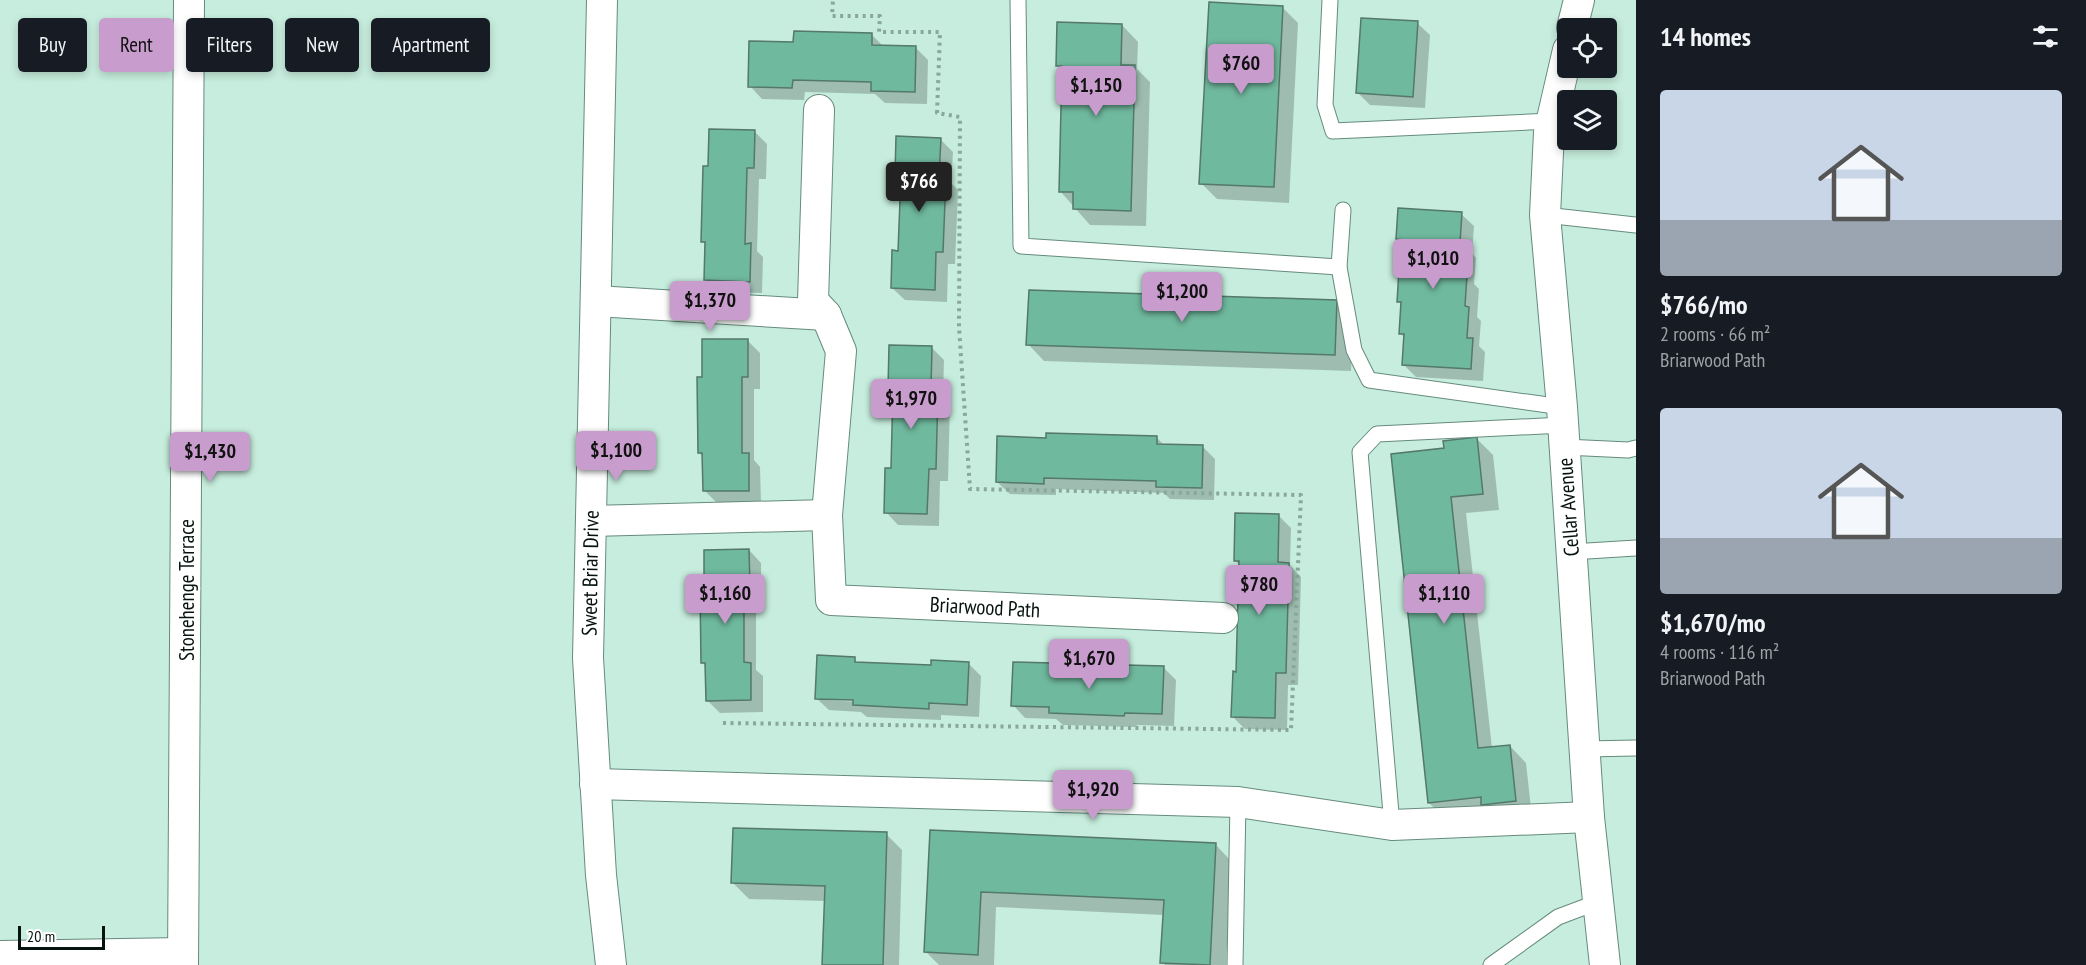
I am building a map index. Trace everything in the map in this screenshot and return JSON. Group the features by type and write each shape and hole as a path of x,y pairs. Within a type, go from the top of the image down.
{"street":[{"name":"Stonehenge Terrace","path":"183,959 189,0"},
{"name":"Sweet Briar Drive","path":"603,0 588,658 601,875 611,965"},
{"path":"1574,18 1579,0"},
{"name":"Cellar Avenue","path":"1561,78 1549,132 1545,215 1563,426 1590,817 1605,965"},
{"name":"Briarwood Path","path":"819,110 813,301 826,315 841,351 827,515 831,600 1223,618"},
{"path":"596,302 826,315"},
{"path":"591,521 827,515"},
{"path":"595,784 1238,802 1392,825 1590,817"},
{"path":"0,956 183,959"}],"lane":[{"path":"1018,0 1021,246 1339,267"},
{"path":"1330,0 1324,105 1333,131 1551,122"},
{"path":"1343,210 1339,267 1354,350 1369,380 1563,426 1628,450 1636,448"},
{"path":"1545,215 1636,225"},
{"path":"1392,825 1360,452 1377,434 1563,426"},
{"path":"1571,552 1636,548"},
{"path":"1585,749 1636,748"},
{"path":"1235,965 1238,802"},
{"path":"1491,965 1558,917 1598,902"}],"path":[{"path":"723,723 1291,730 1302,495 970,489 959,327 960,117 937,113 940,32 879,32 880,15 832,16 833,0"}],"building":[{"path":"1209,2 1283,6 1274,187 1199,184"},
{"path":"1361,18 1418,21 1413,97 1356,93"},
{"path":"1057,22 1122,24 1121,65 1135,65 1131,211 1073,209 1073,192 1059,192 1062,66 1056,66"},
{"path":"794,31 872,33 872,45 916,46 915,92 871,91 871,82 793,80 792,88 748,87 749,41 793,42"},
{"path":"709,129 755,130 754,168 747,168 745,244 751,243 750,282 704,280 705,242 701,242 703,166 708,166"},
{"path":"896,136 941,138 939,176 946,176 943,252 936,252 935,290 891,288 892,250 898,251 901,175 895,174"},
{"path":"1398,208 1462,212 1460,243 1464,244 1462,275 1467,275 1465,306 1469,307 1467,338 1473,338 1471,369 1402,365 1404,334 1399,334 1401,302 1397,302 1404,240 1396,239"},
{"path":"1029,290 1337,300 1335,355 1026,345"},
{"path":"702,339 748,339 748,377 742,377 742,453 749,453 749,491 703,491 702,453 698,453 697,377 702,377"},
{"path":"889,345 932,346 931,389 938,390 936,469 929,469 927,514 884,513 885,468 891,468 893,389 888,388"},
{"path":"1046,433 1157,436 1157,444 1203,445 1202,488 1156,487 1156,481 1044,478 1044,484 996,482 997,436 1046,438"},
{"path":"1477,437 1483,494 1451,497 1478,748 1510,745 1516,801 1481,805 1481,797 1428,803 1391,454 1444,448 1443,441"},
{"path":"1235,513 1279,514 1278,562 1289,563 1286,673 1276,673 1275,718 1231,717 1233,671 1236,672 1239,561 1234,561"},
{"path":"749,549 750,587 744,587 744,662 751,663 751,700 706,701 705,663 701,663 700,588 704,587 704,550"},
{"path":"817,655 855,657 855,662 931,665 931,660 969,662 967,705 929,703 929,709 853,705 853,700 815,699"},
{"path":"1013,662 1051,663 1051,668 1126,671 1126,665 1164,666 1162,714 1125,713 1124,716 1049,713 1049,707 1011,706"},
{"path":"733,828 887,832 883,965 822,965 825,886 731,883"},
{"path":"930,830 1216,843 1210,965 1160,963 1164,900 981,892 978,955 924,952"}]}
